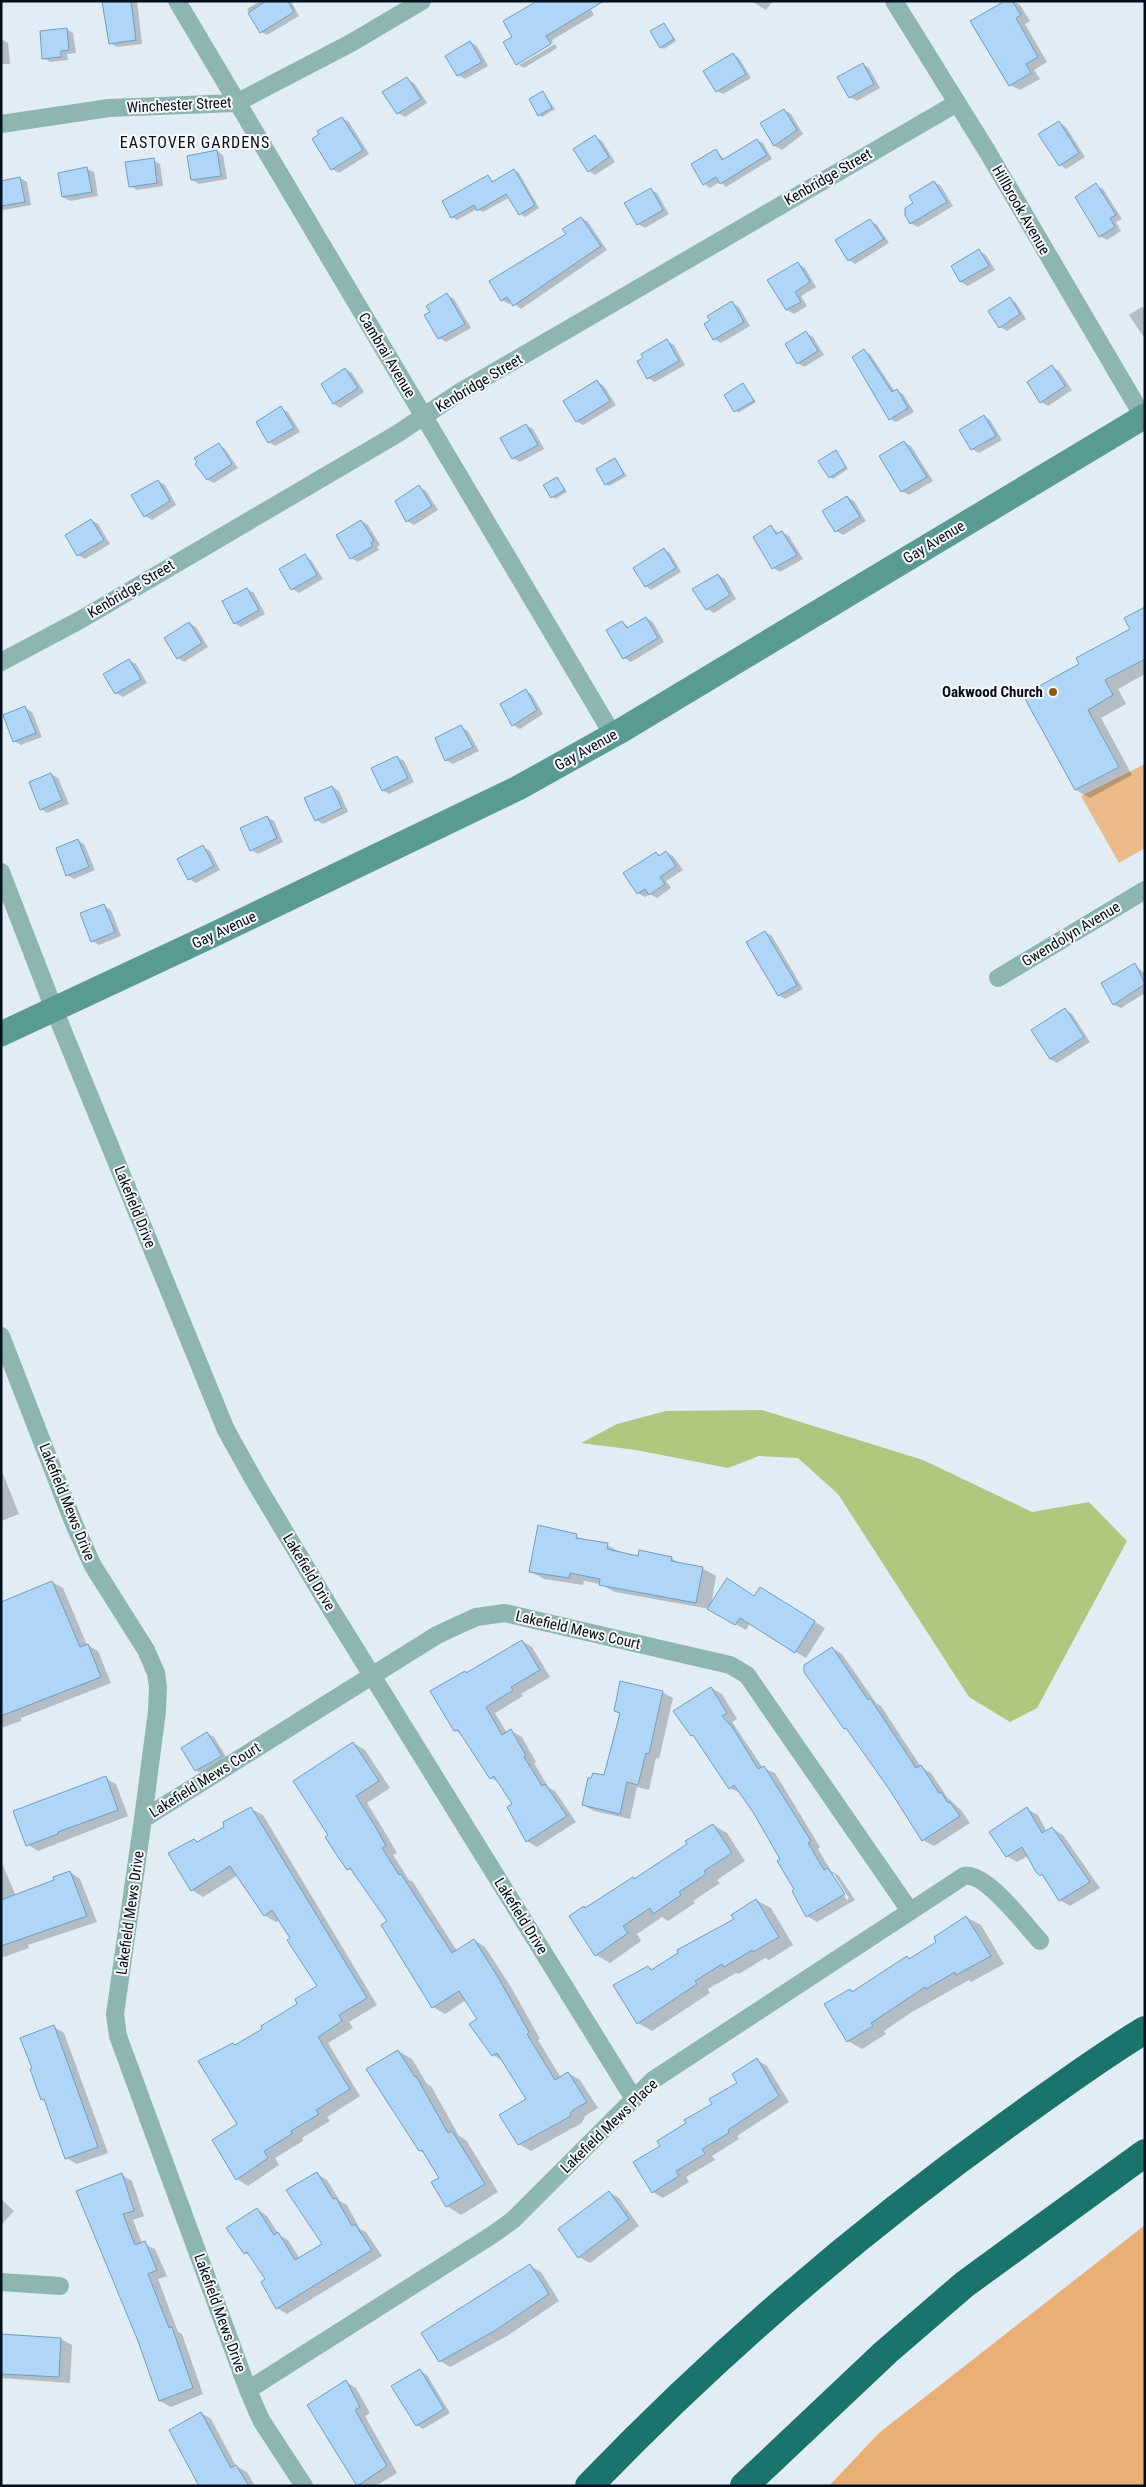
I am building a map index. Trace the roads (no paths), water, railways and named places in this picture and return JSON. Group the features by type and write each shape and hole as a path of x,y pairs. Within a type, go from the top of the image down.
{"highway":[{"path":"589,2486 636,2436 724,2354 832,2260 950,2166 1107,2053 1145,2030"},
{"path":"744,2486 886,2352 965,2284 1145,2154"}],"street":[{"name":"Cambrai Avenue","path":"177,1 613,735"},
{"name":"Winchester Street","path":"1,124 109,108 236,103 351,43 422,1"},
{"name":"Hillbrook Avenue","path":"894,1 957,103 1144,418"},
{"name":"Kenbridge Street","path":"1,662 80,620 423,416 460,392 957,103"},
{"name":"Gay Avenue","path":"1,1034 460,817 613,735 1144,418"},
{"name":"Lakefield Drive","path":"1,872 54,1009 226,1430 255,1482 634,2099"},
{"name":"Gwendolyn Avenue","path":"998,978 1145,890"},
{"name":"Lakefield Mews Drive","path":"1,1336 89,1558 146,1650 156,1673 158,1686 157,1712 115,2014 118,2036 248,2390 261,2420 304,2486"},
{"name":"Lakefield Mews Court","path":"143,1819 437,1635 476,1617 505,1613 730,1665 747,1675 910,1912"},
{"name":"Lakefield Mews Place","path":"248,2390 513,2220 653,2080 964,1876 971,1874 988,1883 1040,1941"},
{"path":"1,2282 60,2286"}],"place":[{"name":"Oakwood Church","path":"1053,692"}],"district":[{"name":"EASTOVER GARDENS","path":"195,142"}]}
